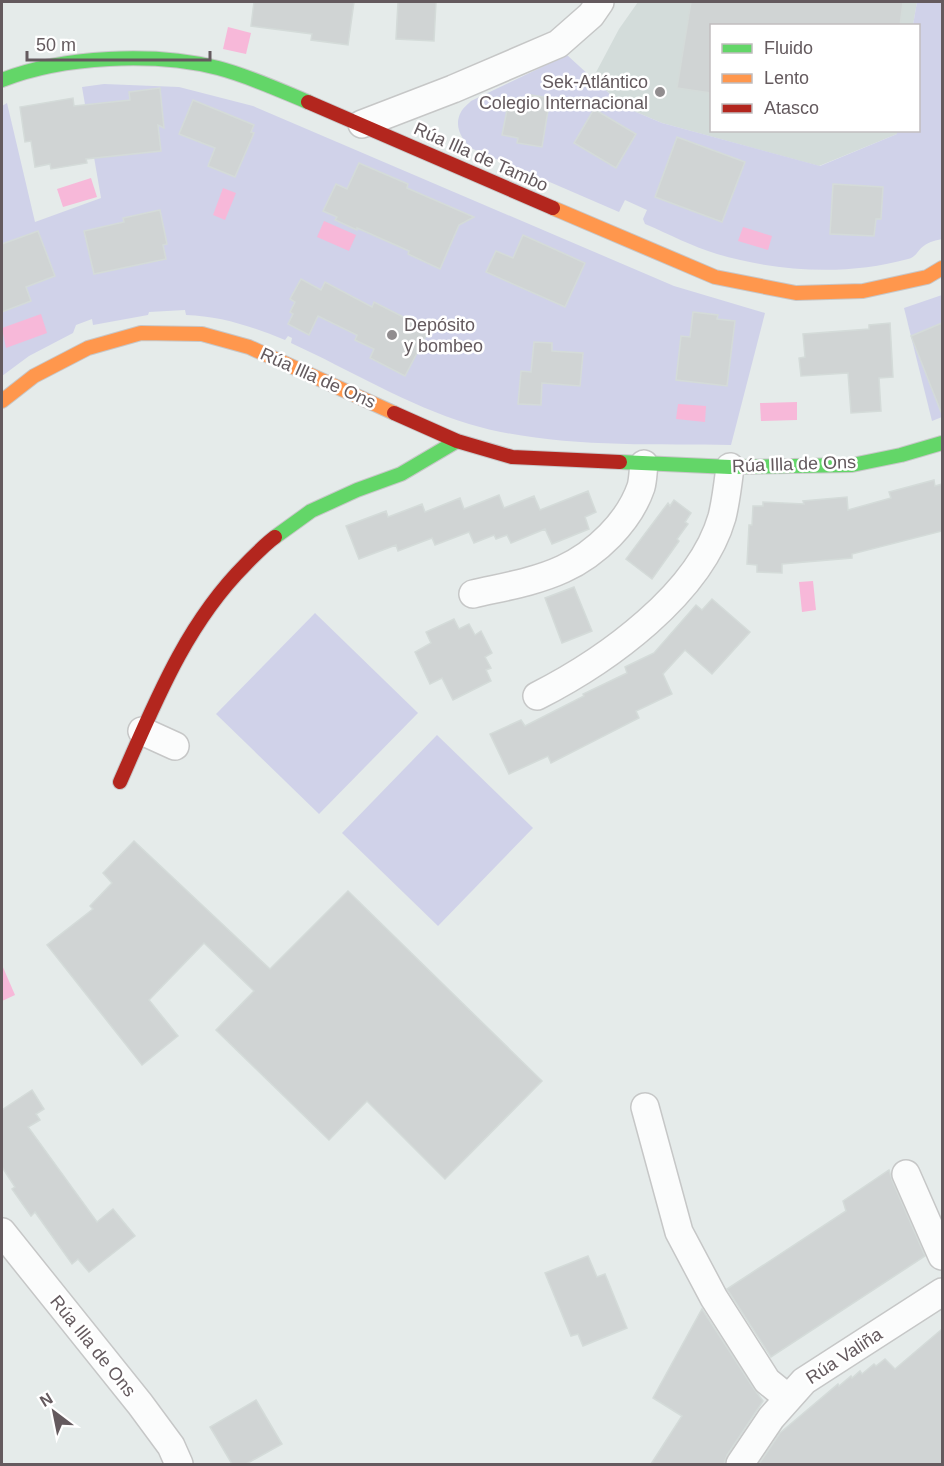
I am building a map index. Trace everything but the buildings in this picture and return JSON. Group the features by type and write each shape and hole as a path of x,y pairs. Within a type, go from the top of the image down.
{"street":[{"path":"362,124 453,89 558,44 591,15 600,2"},
{"name":"Rúa Illa de Tambo","path":"2,80 25,71 91,60 155,59 217,68 247,77 362,124 486,180 715,277 796,293 863,291 927,277 942,268"},
{"name":"Rúa Illa de Ons","path":"2,401 34,376 88,348 141,333 202,334 249,347 457,441 512,457 730,467 852,465 901,455 942,443"},
{"path":"120,782 164,682 196,624 234,576 268,543 311,511 357,490 401,474 457,441"},
{"path":"473,594 563,569 591,551 615,529 630,509 642,486 644,464"},
{"path":"537,696 571,679 649,622 684,584 709,549 722,517 730,467"},
{"path":"142,731 175,746"},
{"path":"645,1107 680,1233 714,1298 767,1381 788,1398"},
{"path":"906,1174 942,1256"},
{"name":"Rúa Illa de Ons","path":"2,1232 140,1404 171,1446 179,1464"},
{"name":"Rúa Valiña","path":"740,1464 771,1419 804,1381 942,1292"}],"shaded area":[{"name":"Sek-Atlántico Colegio Internacional","path":"638,2 917,2 913,24 710,24 710,132 897,132 897,134 819,166 662,123 624,107 593,78 619,29"},
{"path":"917,2 942,2 942,239 927,244 908,259 861,268 813,270 764,265 717,254 645,224 643,219 647,210 625,200 619,212 473,149 465,142 458,128 461,112 471,101 567,55 624,107 662,123 820,166 897,134 897,132 920,132 920,24 913,24"},
{"path":"228,27 251,33 246,54 223,49"},
{"path":"104,84 179,87 253,106 674,286 765,313 731,445 599,443 500,432 469,424 423,407 291,343 292,338 288,336 285,340 237,323 186,315 185,310 149,312 148,315 93,325 92,319 76,325 73,333 29,356 2,376 2,106 7,103 35,222 101,198 82,87"},
{"path":"91,178 97,197 63,207 57,189"},
{"path":"223,188 236,193 225,220 213,215"},
{"path":"324,221 356,235 349,251 317,237"},
{"path":"743,227 772,236 768,250 738,241"},
{"path":"942,295 942,417 932,421 904,308"},
{"path":"41,314 47,333 6,348 2,328"},
{"path":"797,402 797,420 761,421 760,403"},
{"path":"678,404 706,406 705,422 676,419"},
{"path":"813,581 816,610 802,612 799,582"},
{"path":"315,613 418,713 319,814 216,714"},
{"path":"437,735 533,828 438,926 342,833"},
{"path":"2,965 15,995 2,1001"}],"traffic: fast":[{"path":"2,80 26,72 80,61 138,58 166,60 230,71 308,102"},
{"path":"275,537 311,511 357,490 401,474 457,441"},
{"path":"620,462 730,467 852,465 901,455 942,443"}],"traffic: slow":[{"path":"553,208 715,277 796,293 863,291 927,277 942,268"},
{"path":"2,401 34,376 88,348 141,333 202,334 249,347 394,413"}],"traffic: jam":[{"path":"308,102 553,208"},
{"path":"394,413 457,441 512,457 620,462"},
{"path":"120,782 173,667 205,613 224,588 275,537"}],"place":[{"name":"Sek-Atlántico Colegio Internacional","path":"660,92"},
{"name":"Depósito y bombeo","path":"392,335"}]}
